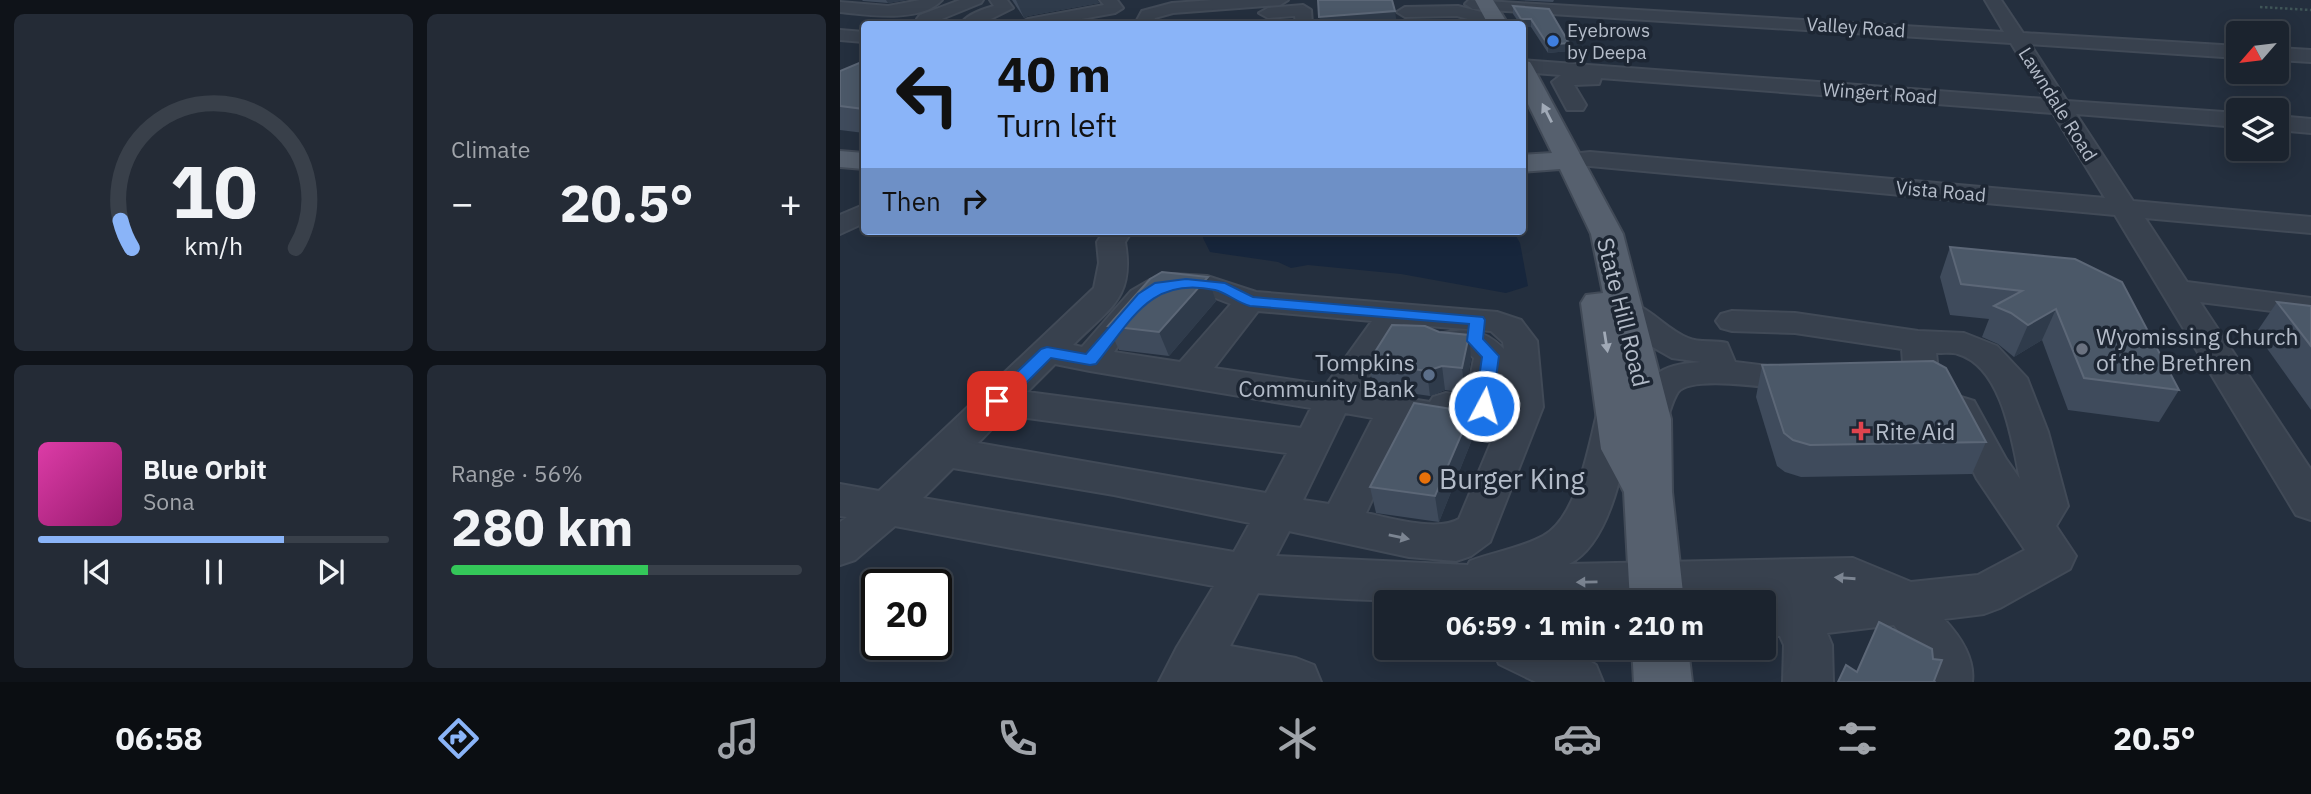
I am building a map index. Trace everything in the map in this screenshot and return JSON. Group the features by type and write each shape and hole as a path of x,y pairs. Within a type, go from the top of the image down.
{"main road":[{"name":"State Hill Road","path":"1526,82 1548,162 1607,234 1625,310 1633,413 1623,449 1648,492 1656,590"},
{"name":"State Hill Road","path":"1526,112 1548,162 1573,206 1594,262 1633,413"},
{"path":"840,159 861,161"},
{"path":"1661,660 1663,682"}],"street":[{"path":"924,19 934,0"},
{"path":"840,19 924,19 975,0"},
{"path":"974,21 1005,8 998,0"},
{"path":"1044,21 1115,8 1108,0"},
{"name":"Lawndale Road","path":"1993,0 2311,504"},
{"name":"Valley Road","path":"1409,12 1557,4 2226,51"},
{"path":"1145,21 1148,15 1172,8 1274,6 1303,10 1304,21"},
{"path":"840,7 898,11 924,19"},
{"path":"840,35 861,37"},
{"path":"2289,55 2311,56"},
{"name":"Wingert Road","path":"1526,67 2226,119"},
{"path":"1575,105 1562,82 1569,79 1595,80 1600,72"},
{"path":"2289,124 2311,126"},
{"name":"Vista Road","path":"1548,162 1590,159 2311,225"},
{"path":"840,547 888,508 1109,291 1114,263 1109,235"},
{"path":"1090,360 1143,298 1161,286 1220,286 1250,302 1432,331 1491,356 1484,406 1477,411"},
{"path":"2174,289 2311,307"},
{"path":"1188,376 1250,302"},
{"path":"1625,310 1654,334 1713,365 1798,381 1840,379"},
{"path":"1732,320 1795,323 1911,364 1950,390 1991,469 2054,556 1984,594 1779,616"},
{"path":"945,452 1114,480 1277,513 1333,523 1409,539 1456,542 1475,530 1525,407 1520,341 1509,327 1497,322 1432,331 1339,393 1277,513 1266,575 1189,672"},
{"path":"1911,364 1964,344 1985,354 2009,378 2029,432 2047,506 2033,528"},
{"path":"1047,352 1188,376 1477,411 1520,421"},
{"path":"1450,584 1524,563 1566,544 1589,508 1599,480 1633,413 1679,375 1713,365"},
{"path":"1339,393 1396,408 1520,421"},
{"path":"997,401 1312,443"},
{"path":"1333,523 1344,516 1396,408"},
{"path":"840,500 1266,575 1374,599"},
{"path":"1266,575 1604,590"},
{"path":"1682,590 1853,577 1907,604 1945,657 1949,675 1947,682"},
{"path":"1779,616 1808,645 1808,682"},
{"path":"1545,660 1578,682"},
{"path":"1189,672 1296,682"}],"path":[{"path":"2260,7 2311,10"}],"water":[{"path":"1203,235 1515,235 1520,243 1528,286 1506,293 1401,274 1308,265 1291,268 1278,262 1210,252"}],"building":[{"path":"1318,0 1392,0 1395,11 1319,17"},
{"path":"1513,6 1549,9 1569,43 1548,45 1531,19 1521,19"},
{"path":"861,62 861,109 840,106 840,71"},
{"path":"1950,247 2075,259 2122,282 2179,390 2084,378 2056,309 2028,325 2011,313 1994,306 2022,291 1961,284"},
{"path":"1162,272 1208,277 1159,332 1108,326 1150,279"},
{"path":"2277,302 2311,306 2311,346"},
{"path":"1392,325 1425,326 1439,332 1469,335 1462,368 1442,366 1427,371 1368,363"},
{"path":"1933,361 1946,368 1986,442 1810,445 1793,440 1784,433 1762,365"},
{"path":"1414,403 1471,412 1435,496 1370,487"},
{"path":"1879,622 1932,649 1933,659 1942,660 1935,682 1838,682 1846,665 1857,672"}],"place":[{"name":"Eyebrows by Deepa","path":"1553,41"},
{"name":"Wyomissing Church of the Brethren","path":"2082,349"},
{"name":"Tompkins Community Bank","path":"1429,375"},
{"name":"Rite Aid","path":"1861,431"},
{"name":"Burger King","path":"1425,478"}],"route":[{"path":"997,401 1047,352 1090,360 1143,298 1161,286 1186,284 1220,286 1250,302 1477,320 1475,341 1491,356 1484,406"}]}
